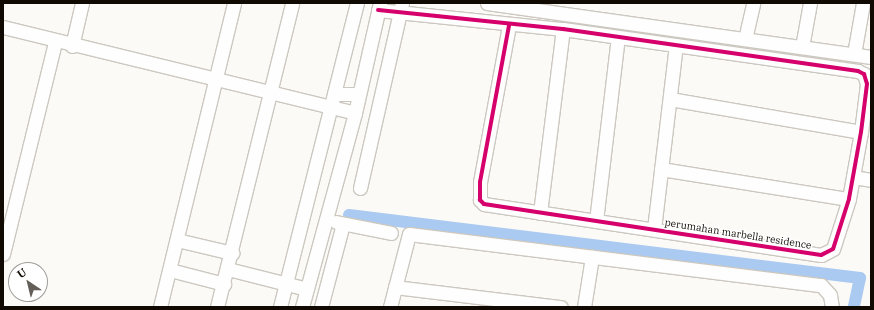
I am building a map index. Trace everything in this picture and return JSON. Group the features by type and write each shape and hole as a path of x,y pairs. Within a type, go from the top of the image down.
{"street":[{"path":"72,46 82,3"},
{"path":"160,307 170,270 214,78 234,3"},
{"path":"217,307 232,253 292,3"},
{"path":"280,307 329,108 334,94 357,3"},
{"path":"487,3 560,8 746,39 871,57"},
{"path":"746,39 753,3"},
{"path":"802,47 810,3"},
{"path":"854,54 863,3"},
{"path":"302,307 355,113 358,94 379,7 509,25 563,29 676,45 654,229"},
{"path":"360,188 401,9"},
{"name":"perumahan marbella residence","path":"509,25 480,182 480,200 484,204 821,255 829,254 837,242 849,199 867,84 864,74 676,45"},
{"path":"3,28 55,42 214,78 329,108 355,113"},
{"path":"540,213 563,29"},
{"path":"596,221 618,37"},
{"path":"3,254 55,42"},
{"path":"334,94 358,94"},
{"path":"670,99 860,132"},
{"path":"661,169 849,199"},
{"path":"853,177 871,180"},
{"path":"326,220 391,233"},
{"path":"321,307 343,224"},
{"path":"390,307 409,234 592,258 821,285 830,295 832,307"},
{"path":"177,240 232,253"},
{"path":"584,307 592,258"},
{"path":"228,269 307,289"},
{"path":"170,270 224,284"},
{"path":"395,287 561,307"}],"waterway":[{"path":"349,215 860,278 854,307"}],"cycle path":[{"path":"378,10 563,29 858,71 864,74 867,84 861,132 849,199 833,249 821,255 484,204 480,200 480,182 509,25"}]}
